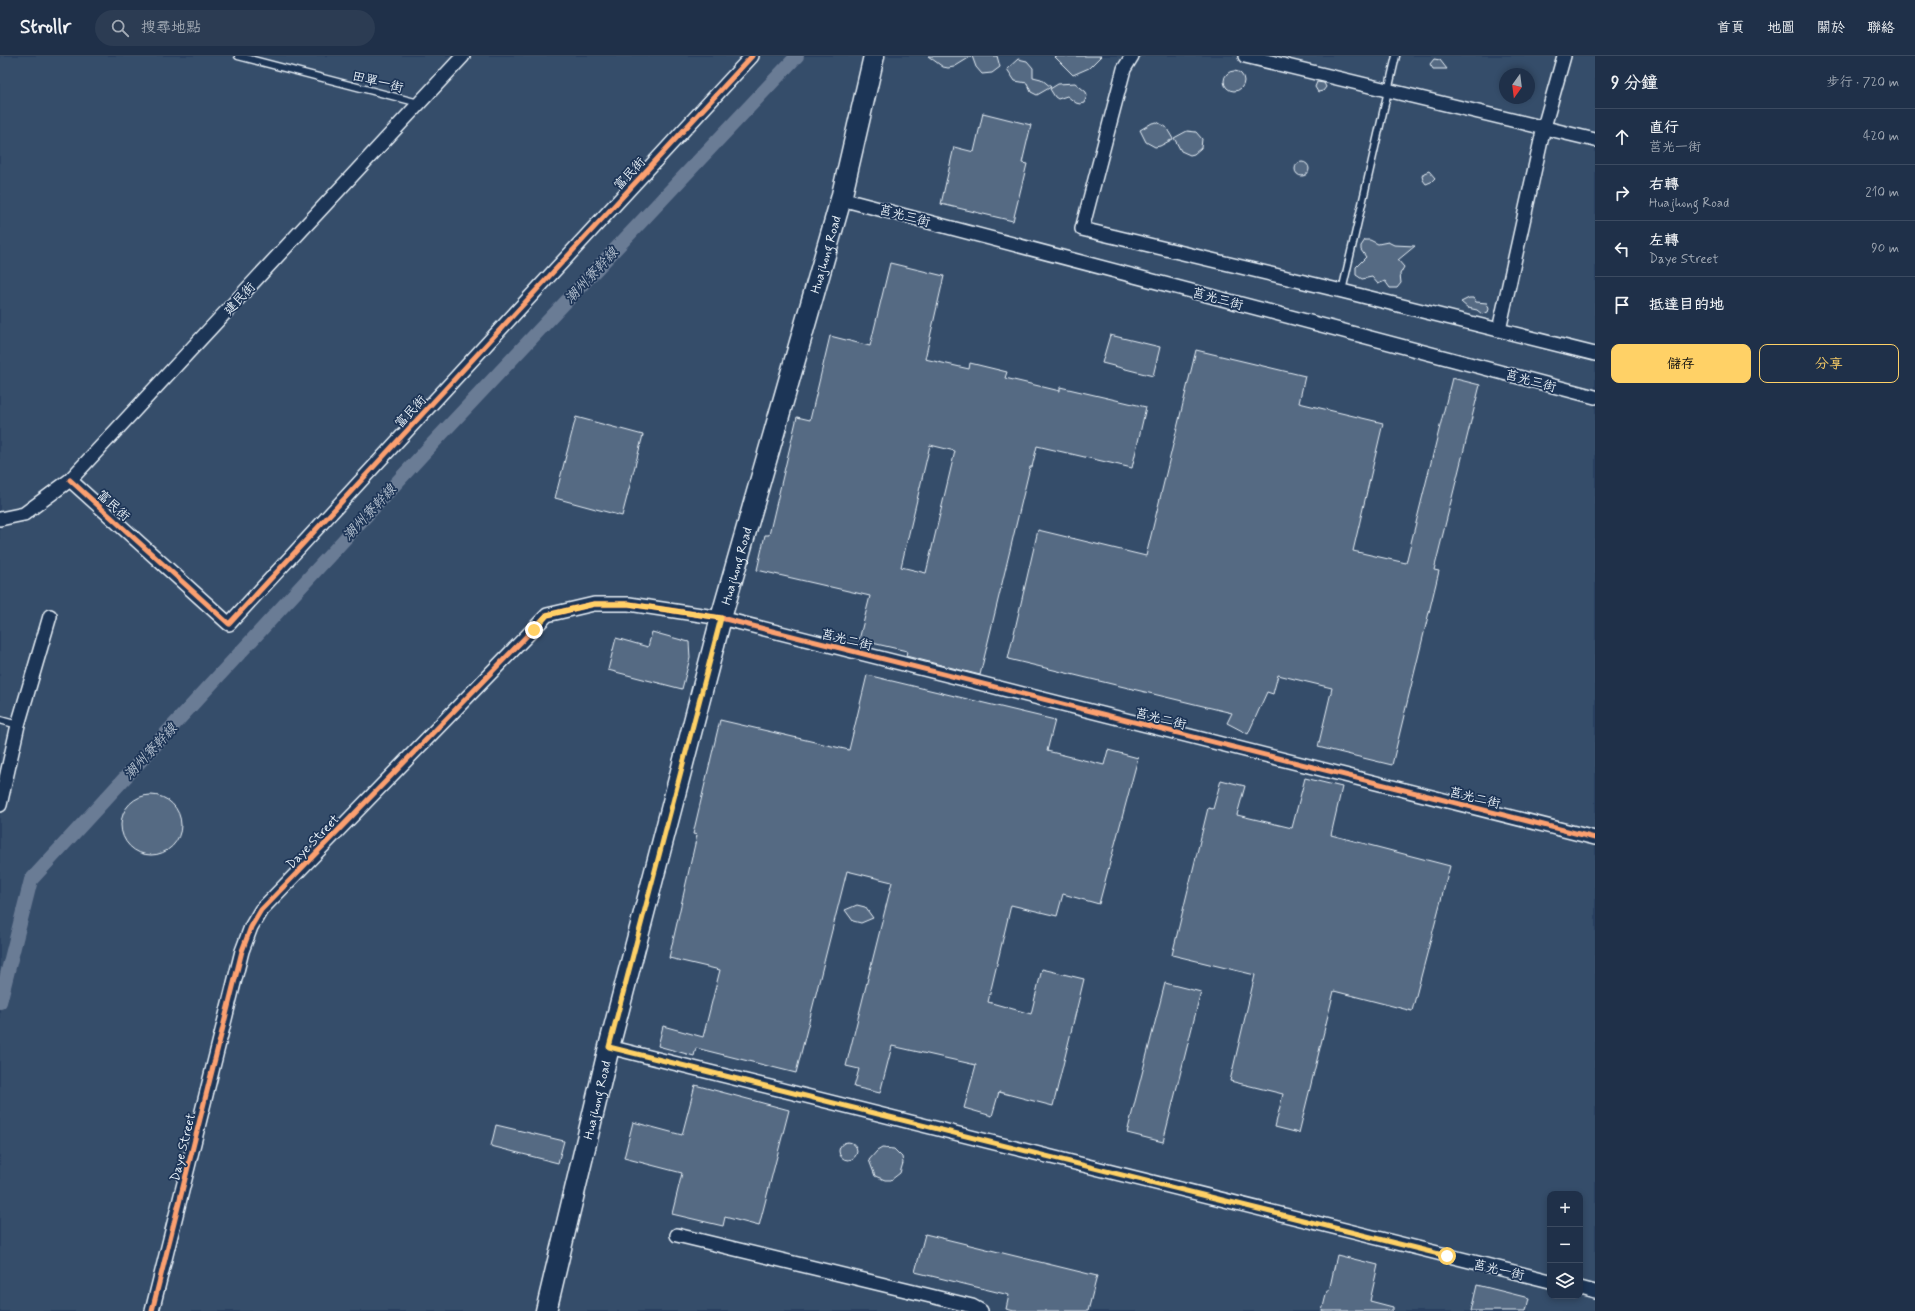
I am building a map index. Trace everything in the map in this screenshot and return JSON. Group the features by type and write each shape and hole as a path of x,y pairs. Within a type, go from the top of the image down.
{"main road":[{"name":"Huajhong Road","path":"546,1311 609,1047 721,618 841,198 874,56"}],"street":[{"name":"建民街","path":"0,520 24,514 70,480 463,56"},
{"name":"富民街","path":"70,480 230,624 752,56"},
{"path":"1132,56 1124,69 1082,229 1342,291 1595,354"},
{"path":"1245,56 1595,140"},
{"path":"1499,330 1544,127 1564,56"},
{"name":"莒光三街","path":"841,198 1595,397"},
{"name":"Daye Street","path":"152,1311 242,951 251,927 261,910 547,615 594,604 629,604 721,618"},
{"path":"0,805 18,725 50,616"},
{"name":"莒光二街","path":"721,618 1595,838"},
{"name":"莒光一街","path":"609,1047 1547,1280"},
{"path":"677,1235 972,1306 982,1311"},
{"path":"1583,1289 1595,1292"}],"lane":[{"name":"田單一街","path":"238,56 420,103"},
{"path":"1342,291 1396,56"},
{"path":"0,720 18,725"}],"shaded area":[{"path":"0,56 1595,56 1595,1311 0,1311"}],"building":[{"path":"928,56 972,56 954,67 948,68 943,67"},
{"path":"972,56 997,56 1000,67 992,73 982,74 976,67"},
{"path":"1054,56 1101,56 1089,68 1073,75"},
{"path":"1018,59 1027,61 1033,68 1033,77 1041,79 1051,87 1037,95 1031,92 1027,83 1015,81 1007,69"},
{"path":"1434,59 1440,60 1447,69 1433,69 1430,64"},
{"path":"1234,71 1241,74 1244,81 1241,88 1234,91 1227,88 1224,81 1227,74"},
{"path":"1317,82 1324,83 1326,87 1323,91 1318,92 1315,87"},
{"path":"1075,83 1086,92 1087,96 1084,103 1076,103 1067,96 1058,99 1050,89 1058,84"},
{"path":"983,113 1031,125 1022,163 1027,164 1013,221 941,204 954,147 974,152"},
{"path":"1157,122 1166,127 1173,139 1155,147 1146,142 1140,130 1152,123"},
{"path":"1187,131 1196,132 1202,139 1201,148 1194,154 1190,155 1181,151 1174,138"},
{"path":"1302,162 1307,164 1309,169 1307,174 1302,176 1297,174 1295,169 1297,164"},
{"path":"1429,171 1435,178 1426,184 1422,176 1424,173"},
{"path":"1365,240 1370,240 1378,244 1388,242 1394,245 1415,246 1398,260 1404,267 1400,274 1401,283 1397,288 1390,288 1385,281 1378,284 1372,277 1362,279 1356,275 1356,267 1366,257 1361,250 1361,246"},
{"path":"890,263 944,276 925,359 969,369 970,363 1007,372 1005,378 1060,391 1060,387 1146,407 1132,468 1037,446 1032,467 1030,467 980,675 906,656 907,651 859,640 870,596 757,570 765,535 769,535 797,417 810,420 830,336 870,346","holes":["930,445 955,451 926,573 901,567"]},
{"path":"1469,298 1473,298 1476,302 1487,303 1489,309 1488,312 1482,314 1477,310 1468,308 1461,302"},
{"path":"1110,335 1160,347 1153,376 1102,363"},
{"path":"1196,350 1305,376 1299,403 1383,423 1353,551 1406,563 1452,378 1480,385 1434,570 1439,571 1392,765 1318,747 1332,688 1278,675 1273,694 1267,692 1248,734 1227,723 1232,713 1008,659 1038,530 1146,556"},
{"path":"576,417 643,435 622,516 555,498"},
{"path":"652,632 689,642 690,658 682,689 608,670 616,638 648,647"},
{"path":"867,675 1055,720 1047,751 1104,765 1108,750 1138,758 1099,904 1063,894 1057,916 1011,905 988,1002 1031,1014 1042,969 1084,979 1053,1106 999,1092 992,1116 964,1108 976,1065 892,1046 880,1093 854,1087 859,1069 846,1066 892,882 847,871 796,1073 696,1048 694,1056 658,1046 663,1026 703,1037 720,970 669,958 697,835 693,834 720,720 849,750"},
{"path":"1305,778 1342,787 1331,835 1450,866 1412,1011 1334,991 1299,1133 1275,1127 1283,1094 1230,1081 1255,975 1172,955 1208,808 1213,809 1221,780 1245,786 1237,815 1292,828"},
{"path":"145,795 157,795 168,800 176,808 181,819 179,837 168,850 157,855 145,855 134,850 126,842 121,831 121,819 126,808 134,800"},
{"path":"857,905 865,907 873,918 861,923 853,921 845,910"},
{"path":"1165,983 1201,992 1163,1142 1127,1133"},
{"path":"695,1085 789,1110 759,1226 725,1217 723,1226 672,1214 682,1173 624,1158 633,1122 682,1135"},
{"path":"496,1125 564,1141 558,1163 491,1146"},
{"path":"844,1142 852,1142 857,1147 855,1158 852,1160 844,1160 839,1155 839,1147"},
{"path":"882,1148 894,1149 902,1157 903,1163 900,1173 891,1180 885,1180 875,1176 869,1160"},
{"path":"925,1234 1097,1276 1088,1311 1014,1311 1006,1309 1009,1295 915,1272"},
{"path":"1337,1255 1378,1265 1370,1301 1393,1307 1393,1311 1322,1311 1327,1291 1329,1291"},
{"path":"1477,1285 1529,1298 1526,1311 1471,1311"}],"waterway":[{"name":"潮州寮幹線","path":"0,1002 31,880 434,442 797,56"}],"cycle path":[{"path":"70,480 229,624 752,56"},
{"path":"152,1311 242,951 251,927 261,910 547,615 594,604 629,604 721,618 1595,838"}],"route":[{"path":"534,630 547,615 594,604 629,604 721,618 609,1047 1447,1256"}]}
